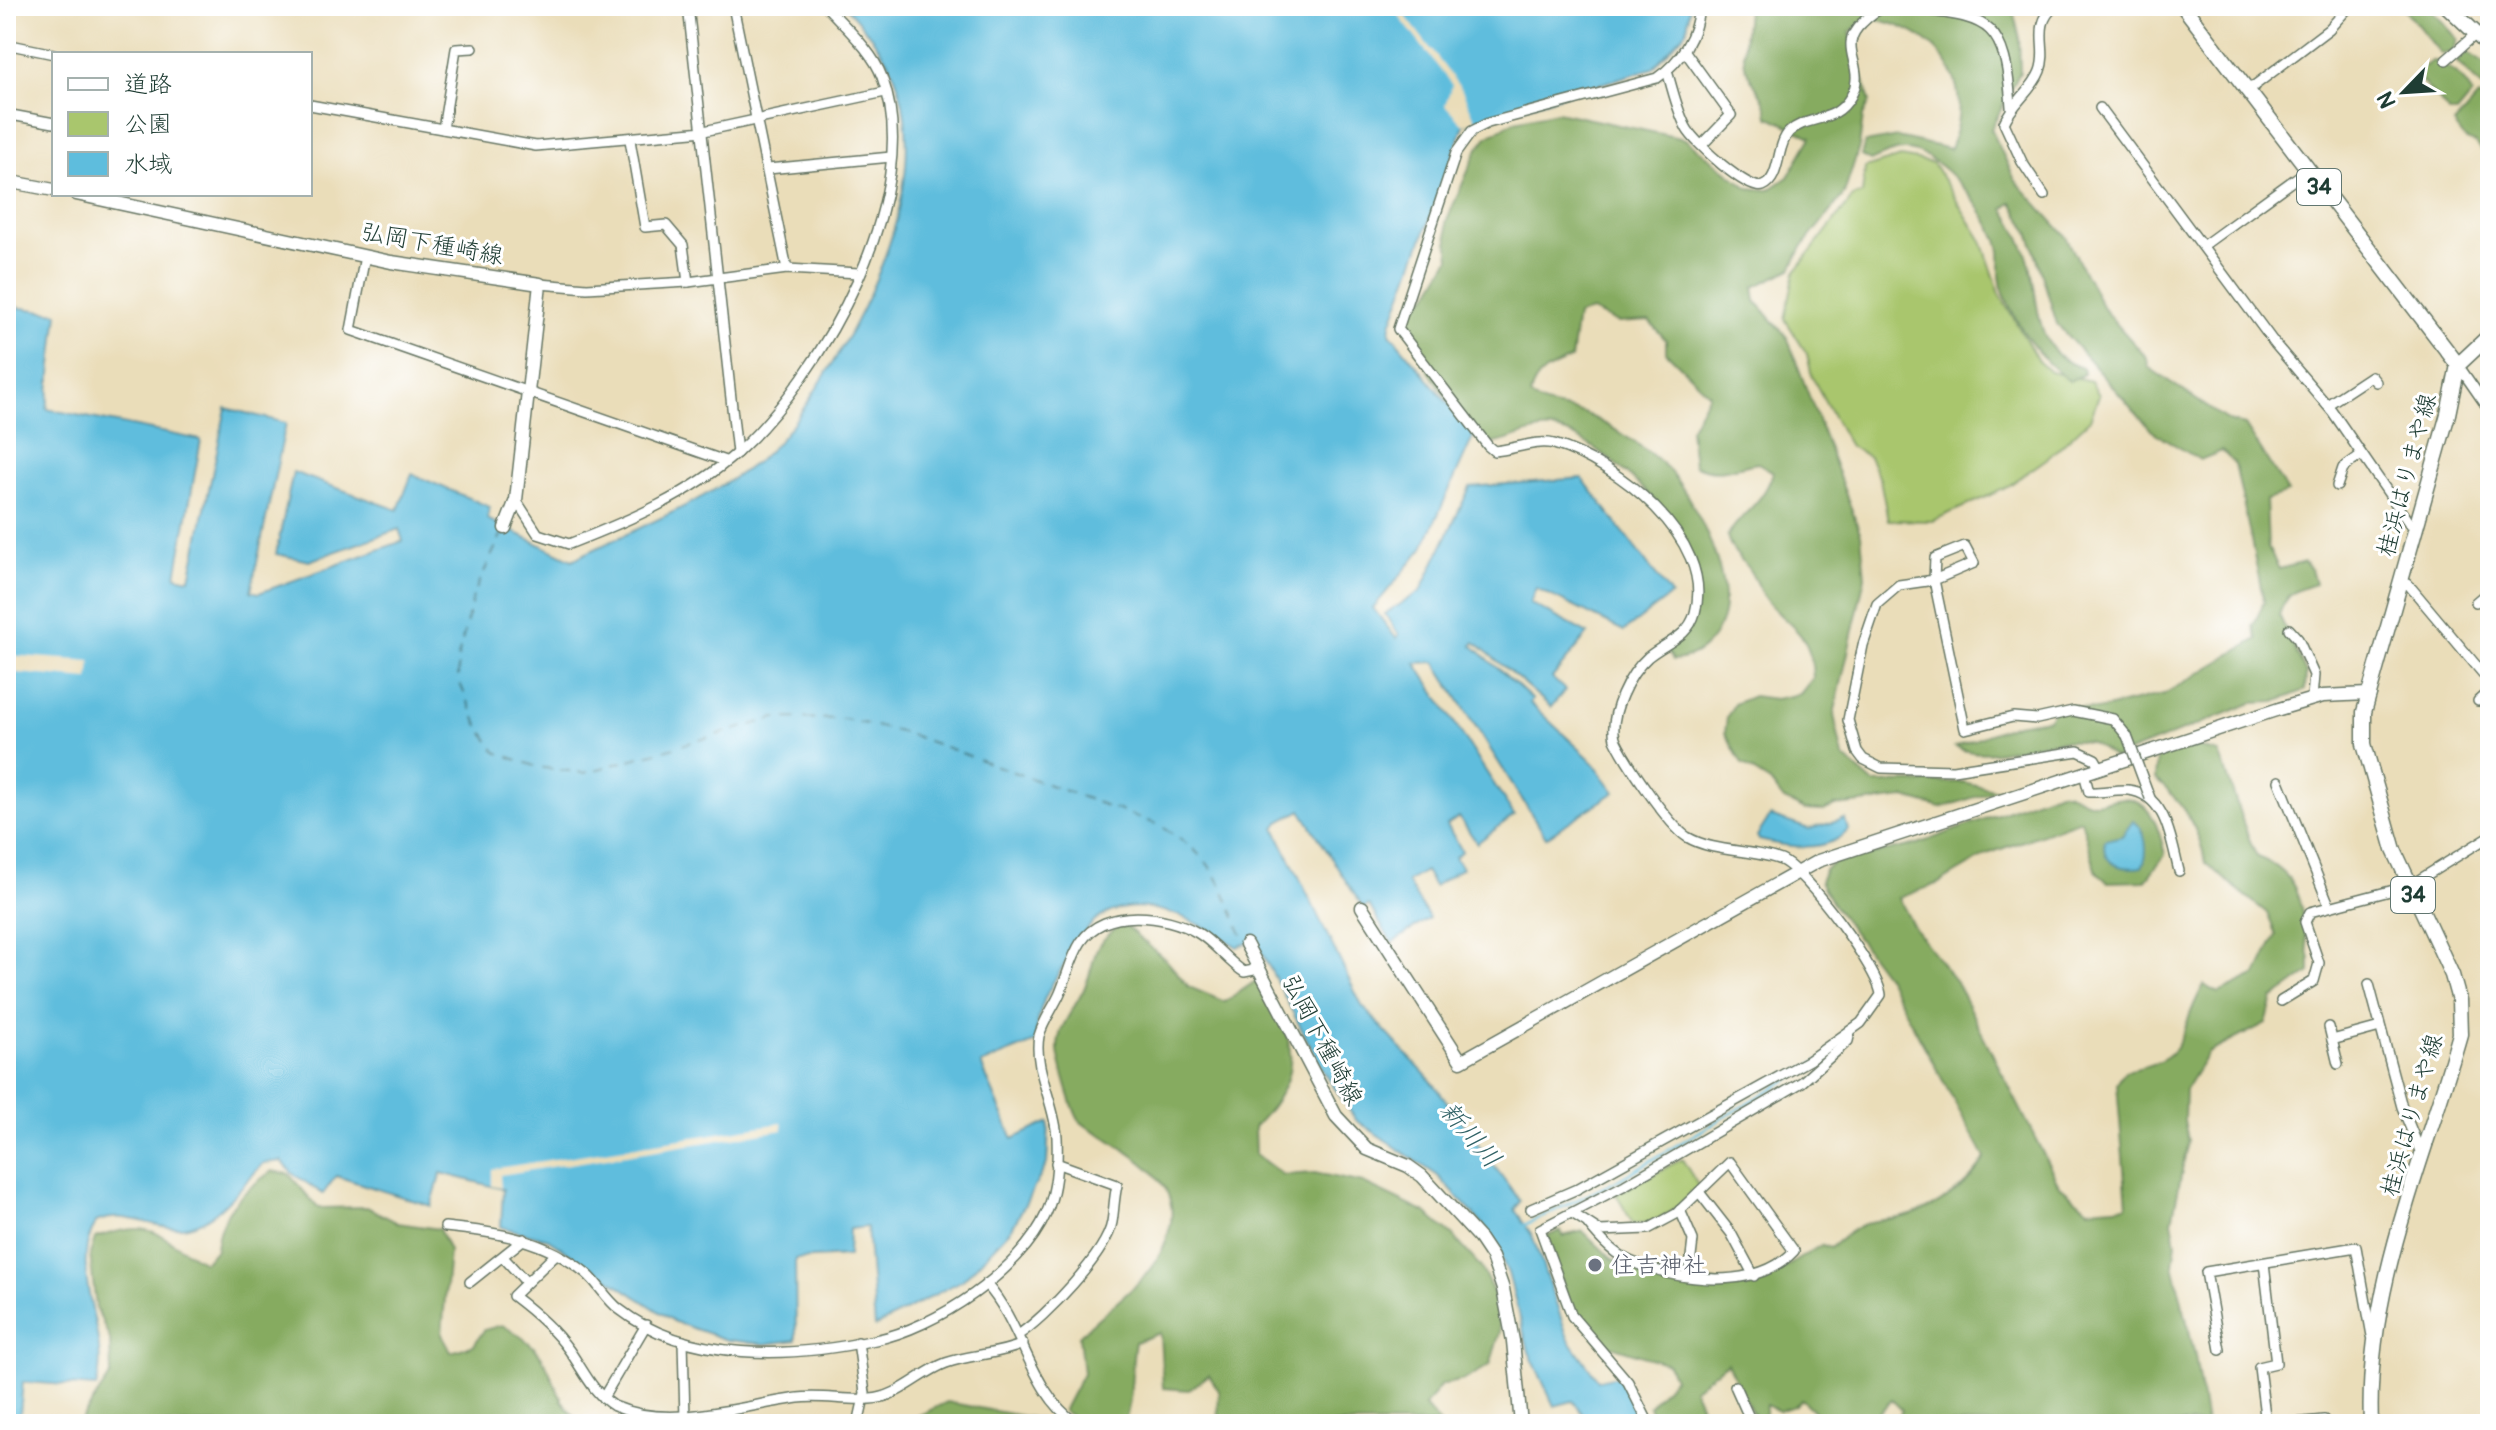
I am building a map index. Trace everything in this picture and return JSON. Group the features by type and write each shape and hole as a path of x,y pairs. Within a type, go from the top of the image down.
{"main road":[{"path":"2447,6 2490,47"},
{"name":"桂浜はりまや線","path":"2189,8 2246,92 2458,365"},
{"path":"6,181 52,190"},
{"name":"弘岡下種崎線","path":"100,196 365,256 540,284"},
{"path":"505,528 516,500 540,284"},
{"name":"桂浜はりまや線","path":"2371,1424 2374,1343 2382,1292 2460,1034 2459,1000 2452,975 2394,850 2364,744 2363,720 2458,365 2490,335"},
{"path":"1362,907 1461,1061 1818,861 2312,698 2368,694"},
{"name":"弘岡下種崎線","path":"1246,944 1336,1116 1367,1149 1408,1166 1422,1176 1480,1239 1492,1257 1503,1289 1513,1341 1521,1424"}],"street":[{"path":"688,6 737,453"},
{"path":"733,6 759,119 787,269"},
{"path":"516,500 538,534 569,544 629,520 692,486 737,453 763,427 828,341 880,217 893,139 882,77 869,55 826,6"},
{"path":"1531,1209 1577,1189 1809,1060 1850,1032 1878,1003 1880,986 1870,966 1800,872 1772,857 1688,838 1672,823 1615,739 1616,711 1638,668 1683,634 1694,615 1697,601 1694,573 1670,526 1630,482 1584,455 1552,443 1494,451 1398,329 1456,153 1472,131 1504,118 1643,83 1667,71 1694,33 1699,6"},
{"path":"1667,71 1689,133 1740,180 1755,187 1767,184 1790,131 1826,119 1852,95 1857,74 1849,43 1852,32 1872,14 1888,6"},
{"path":"1899,6 1979,19 1992,28 2003,45 2011,107"},
{"path":"2044,195 2022,162 2004,123 2011,107 2041,69 2041,26 2045,15 2055,6"},
{"path":"2246,92 2329,29 2350,6"},
{"path":"2446,60 2476,34"},
{"path":"6,44 52,54"},
{"path":"443,129 456,49 473,48"},
{"path":"1684,50 1731,115 1702,145"},
{"path":"312,105 536,146 704,131 885,92"},
{"path":"2100,108 2275,344 2327,405 2409,523 2416,526"},
{"path":"6,114 52,123"},
{"path":"630,140 645,227 666,225 683,245 688,282"},
{"path":"768,169 891,157"},
{"path":"2204,245 2306,171"},
{"path":"365,256 351,330 725,461"},
{"path":"540,284 587,288 688,282 787,269 859,273"},
{"path":"2458,365 2490,411"},
{"path":"2327,405 2371,376 2376,382"},
{"path":"2337,486 2343,468 2361,455"},
{"path":"2100,768 2095,759 2078,751 1953,770 1890,769 1863,759 1852,739 1848,720 1872,615 1884,595 1899,585 1934,580 1974,563 1965,546 1935,558 1934,580 1965,729 2013,717 2037,719 2073,711 2113,719 2127,736 2150,798 2163,815 2179,871"},
{"path":"2402,582 2408,584 2490,682"},
{"path":"2476,602 2490,590"},
{"path":"2289,629 2298,639 2314,675 2312,698"},
{"path":"2478,701 2490,690"},
{"path":"2084,773 2089,792 2132,791 2150,798"},
{"path":"2279,781 2329,905"},
{"path":"2281,1001 2314,981 2319,963 2305,922 2310,912 2409,886 2490,836"},
{"path":"445,1227 493,1231 524,1239 556,1254 587,1274 618,1308 646,1325 683,1341 713,1349 766,1352 875,1341 927,1322 986,1284 1036,1234 1053,1192 1056,1163 1055,1116 1041,1069 1040,1034 1081,942 1094,929 1113,920 1130,918 1168,921 1199,933 1244,972 1259,969"},
{"path":"2369,984 2402,1107 2423,1159"},
{"path":"2329,1027 2338,1064"},
{"path":"2332,1040 2380,1027"},
{"path":"1649,1424 1628,1382 1572,1316 1540,1229 1802,1082 1848,1041 1850,1032"},
{"path":"1572,1213 1600,1231 1648,1229 1680,1210 1730,1162 1794,1251 1783,1264 1754,1276 1689,1274 1627,1260 1602,1241 1588,1224"},
{"path":"556,1254 513,1296 568,1349 592,1387 622,1410 651,1421 690,1420 799,1398 885,1395 944,1364 1005,1352 1074,1284 1107,1237 1117,1185 1056,1163"},
{"path":"1699,1192 1731,1233 1754,1276"},
{"path":"1680,1210 1693,1240 1689,1274"},
{"path":"470,1282 524,1239"},
{"path":"2220,1350 2206,1272 2356,1247 2374,1343"},
{"path":"503,1257 526,1282"},
{"path":"2264,1263 2276,1363 2259,1367 2266,1424"},
{"path":"986,1284 1000,1299 1050,1401 1077,1424"},
{"path":"603,1398 646,1325"},
{"path":"683,1341 690,1420"},
{"path":"858,1342 864,1398 858,1424"},
{"path":"1735,1386 1752,1424"},
{"path":"2285,1424 2324,1420"}],"green space":[{"path":"1747,6 2012,6 2019,35 2020,72 1991,129 2015,180 2065,235 2104,310 2147,358 2148,367 2228,421 2245,425 2288,493 2266,500 2268,548 2279,569 2304,562 2311,569 2315,584 2292,594 2279,615 2306,673 2305,690 2275,702 2252,703 2115,758 2087,742 2054,742 1986,753 1955,747 2016,724 2048,719 2058,706 2098,710 2164,694 2257,639 2253,626 2264,602 2235,464 2222,451 2200,460 2152,431 2057,324 2030,235 2012,202 2004,209 2026,250 2047,341 2067,362 2083,368 2084,374 2069,381 2039,353 2016,319 2004,294 2000,251 1994,233 1962,186 1933,160 1919,153 1896,151 1870,161 1861,156 1865,143 1897,137 1950,149 1957,123 1958,100 1954,79 1945,61 1932,46 1914,33 1867,18 1850,32 1870,102 1863,116 1859,147 1844,194 1802,247 1791,269 1754,287 1756,301 1787,337 1861,535 1865,577 1834,715 1843,757 1873,783 1963,782 1997,790 1941,808 1905,798 1835,806 1823,811 1805,810 1784,800 1770,782 1742,764 1725,733 1727,717 1734,704 1753,696 1775,699 1800,694 1813,678 1812,662 1804,641 1766,600 1727,536 1759,499 1773,472 1758,463 1718,471 1694,465 1690,429 1709,394 1666,352 1666,340 1649,321 1618,323 1592,311 1577,315 1571,359 1545,372 1532,387 1530,395 1535,400 1586,414 1619,432 1654,457 1672,474 1692,504 1718,565 1724,604 1714,636 1696,653 1673,660 1666,649 1689,619 1694,586 1687,545 1674,523 1628,475 1575,437 1560,431 1540,430 1483,444 1424,364 1411,328 1411,310 1428,295 1450,258 1446,222 1478,148 1487,137 1515,121 1557,112 1685,139 1748,188 1769,190 1788,177 1811,137 1768,116 1765,102 1745,64"},
{"path":"2402,6 2428,6 2458,39 2453,52 2441,54"},
{"path":"2467,52 2490,67 2490,96 2457,62"},
{"path":"2432,61 2449,69 2470,90 2472,95 2457,113 2450,113 2421,81 2419,70"},
{"path":"2478,97 2490,104 2490,159 2475,143 2466,140 2454,124"},
{"path":"1900,157 1933,163 1982,241 2000,294 2038,361 2050,372 2091,381 2099,395 2090,419 2049,457 2004,489 1932,521 1888,520 1880,479 1869,457 1850,446 1812,377 1807,354 1785,319 1795,272 1853,197 1862,194 1865,168"},
{"path":"2197,747 2219,753 2257,857 2285,874 2293,885 2302,912 2310,959 2310,972 2273,999 2266,1023 2208,1053 2185,1090 2184,1120 2188,1140 2172,1221 2176,1243 2173,1264 2195,1355 2206,1424 1895,1424 1902,1410 1892,1400 1869,1422 1827,1424 1801,1399 1794,1406 1779,1411 1766,1405 1764,1419 1754,1416 1727,1363 1693,1389 1703,1411 1681,1422 1671,1410 1655,1423 1649,1406 1674,1378 1668,1364 1598,1342 1569,1306 1547,1236 1561,1231 1563,1236 1583,1231 1612,1259 1668,1277 1723,1283 1751,1281 1781,1270 1821,1245 1830,1248 1862,1225 1912,1215 1937,1204 1960,1188 1985,1158 1886,976 1831,902 1820,881 1825,870 1834,863 1918,844 2059,791 2094,803 2125,798 2135,800 2149,812 2158,828 2165,855 2145,881 2108,882 2097,873 2081,820 1990,853 1939,883 1899,898 1913,926 1956,982 2059,1185 2088,1209 2127,1206 2117,1084 2125,1071 2147,1066 2173,1052 2204,985 2219,993 2257,975 2276,935 2267,913 2205,863 2199,839 2188,816 2155,779 2157,757"},
{"path":"1122,923 1167,961 1189,987 1225,1002 1260,978 1281,1020 1290,1056 1283,1089 1254,1127 1255,1154 1283,1175 1315,1173 1363,1183 1426,1213 1452,1235 1480,1266 1494,1293 1500,1332 1490,1365 1464,1380 1441,1385 1425,1406 1440,1424 1233,1424 1218,1415 1219,1391 1209,1375 1189,1390 1163,1388 1160,1333 1135,1342 1124,1424 1083,1423 1063,1411 1083,1373 1079,1336 1146,1275 1164,1245 1172,1211 1163,1184 1154,1173 1130,1153 1079,1120 1059,1056 1060,1033 1084,989 1098,947"},
{"path":"1682,1159 1699,1187 1661,1218 1633,1224 1616,1194"},
{"path":"272,1171 289,1174 318,1208 367,1207 398,1223 439,1229 449,1251 442,1334 451,1352 474,1345 484,1330 502,1325 535,1348 563,1401 580,1424 78,1424 111,1375 110,1339 96,1308 90,1254 95,1238 143,1229 164,1237 204,1262 216,1250 222,1225 234,1204"},
{"path":"947,1402 1043,1420 1048,1424 901,1424"}],"water":[{"name":"新川川","path":"845,6 1690,6 1687,30 1653,68 1464,125 1390,333 1474,435 1423,548 1373,608 1396,638 1399,635 1385,614 1421,591 1470,487 1582,478 1671,595 1624,631 1536,588 1530,603 1588,634 1552,678 1565,690 1551,707 1475,642 1472,645 1532,699 1530,703 1589,758 1615,792 1546,837 1435,662 1416,663 1514,815 1477,843 1459,817 1447,825 1462,851 1455,857 1462,868 1434,886 1425,871 1407,882 1429,918 1392,943 1369,905 1363,908 1301,810 1279,822 1275,828 1362,1006 1433,1083 1520,1201 1515,1210 1532,1235 1568,1338 1598,1380 1618,1376 1645,1424 1590,1424 1573,1401 1554,1406 1529,1352 1508,1273 1488,1230 1438,1176 1356,1120 1324,1072 1255,940 1237,947 1187,919 1148,908 1129,908 1110,912 1094,922 1082,936 1044,1000 1036,1042 981,1064 1013,1139 1049,1122 1047,1164 1012,1228 964,1279 875,1327 867,1227 849,1229 848,1256 795,1259 796,1340 765,1344 727,1340 675,1322 548,1239 501,1227 503,1189 441,1173 431,1206 336,1176 323,1194 292,1173 282,1161 264,1163 220,1209 188,1226 164,1226 119,1218 96,1222 88,1243 86,1264 99,1353 96,1387 23,1382 19,1424 6,1424 7,306 58,313 47,409 201,440 176,576 190,579 226,408 286,423 251,591 259,593 403,541 399,529 309,561 276,554 293,472 398,510 412,474 490,507 487,519 572,560 693,502 760,459 778,442 800,413 858,317 889,244 900,206 906,167 906,129 900,92 891,67"},
{"path":"1770,816 1809,829 1845,819 1848,830 1840,838 1818,846 1782,845 1759,840 1757,836"},
{"path":"2133,821 2144,835 2146,849 2142,867 2128,868 2114,864 2104,848 2105,840 2122,836"}],"pier":[{"path":"1391,6 1398,6 1462,90 1476,121 1464,125 1445,105 1452,85"},
{"path":"6,655 91,661 89,679 6,672"},
{"path":"782,1123 783,1130 500,1175 501,1188 492,1186 492,1169"}],"waterway":[{"path":"1522,1226 1615,1182 1819,1061"}],"ferry route":[{"path":"503,531 473,596 458,658 458,679 477,722 496,752 537,767 584,773 776,718 845,719 909,734 1159,825 1194,849 1214,873 1244,939"}],"place":[{"name":"住吉神社","path":"1595,1265"}]}
